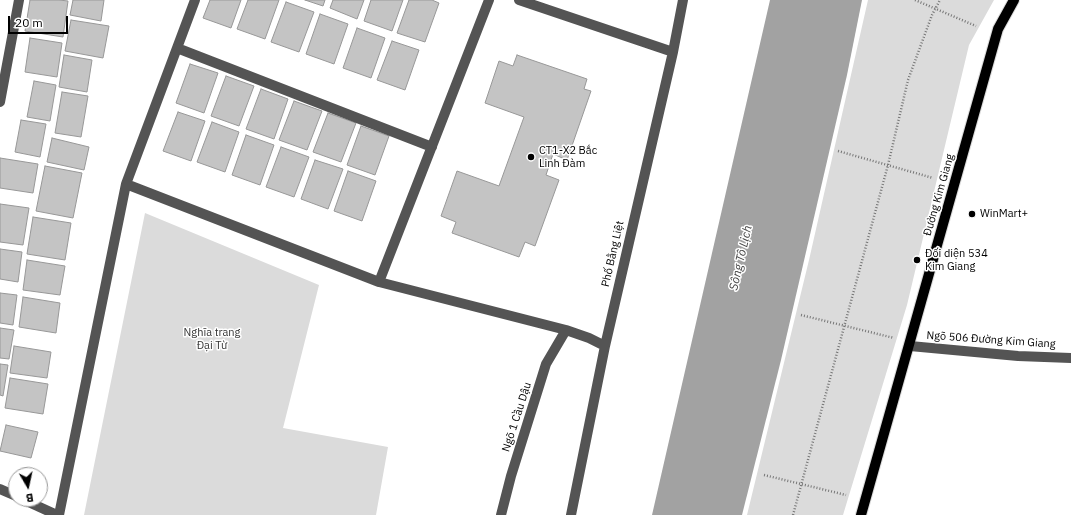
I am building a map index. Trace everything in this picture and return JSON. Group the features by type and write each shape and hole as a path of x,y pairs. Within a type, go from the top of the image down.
{"main road":[{"name":"Đường Kim Giang","path":"862,515 998,29 1014,0"}],"street":[{"path":"0,102 19,0"},
{"path":"40,507 58,515 126,184 195,0"},
{"path":"379,282 489,0"},
{"path":"519,0 673,52"},
{"name":"Phố Bằng Liệt","path":"571,515 605,346 673,52 683,0"},
{"path":"177,48 432,147"},
{"path":"126,184 379,282 566,330 589,338 605,346"},
{"name":"Ngõ 1 Cầu Dậu","path":"501,515 510,476 546,364 566,330"},
{"name":"Ngõ 506 Đường Kim Giang","path":"910,346 1018,356 1071,358"}],"path":[{"path":"914,0 976,26"},
{"path":"793,515 888,165 908,80 935,9 940,0"},
{"path":"838,151 933,178"},
{"path":"801,315 894,338"},
{"path":"764,475 846,495"}],"green space":[{"path":"868,0 994,0 969,45 907,305 843,515 747,515 809,260"},
{"name":"Nghĩa trang Đại Từ","path":"145,213 319,285 283,428 388,447 376,515 84,515"}],"water":[{"name":"Sông Tô Lịch","path":"770,0 862,0 847,75 781,360 742,515 652,515"}],"building":[{"path":"30,0 68,1 63,37 25,31"},
{"path":"73,0 104,0 101,21 70,15"},
{"path":"210,0 241,0 231,28 203,18"},
{"path":"248,0 279,0 265,39 237,29"},
{"path":"305,0 325,0 323,6"},
{"path":"333,0 364,0 357,19 330,8"},
{"path":"371,0 403,0 392,31 364,21"},
{"path":"409,0 432,0 439,3 425,42 397,33"},
{"path":"286,2 314,12 299,52 271,42"},
{"path":"320,14 348,24 334,64 306,54"},
{"path":"71,20 109,26 103,58 65,51"},
{"path":"357,28 385,38 371,78 343,68"},
{"path":"30,38 62,43 57,77 25,72"},
{"path":"392,41 419,50 405,90 377,80"},
{"path":"64,55 92,60 87,92 59,87"},
{"name":"CT1-X2 Bắc Linh Đàm","path":"517,55 587,79 584,89 591,91 567,160 553,154 546,175 559,180 535,246 525,242 519,257 452,233 456,222 441,216 457,171 499,186 524,117 485,103 499,61 513,66"},
{"path":"190,64 218,73 204,113 176,103"},
{"path":"226,76 254,86 239,126 211,116"},
{"path":"34,81 56,85 50,121 27,117"},
{"path":"261,89 288,99 274,139 246,129"},
{"path":"62,92 88,96 81,137 55,133"},
{"path":"294,101 322,111 307,150 279,140"},
{"path":"178,112 205,121 191,161 163,151"},
{"path":"328,113 356,123 341,162 313,152"},
{"path":"21,120 46,124 40,157 15,152"},
{"path":"212,122 239,132 225,172 197,162"},
{"path":"361,126 389,136 375,175 347,165"},
{"path":"246,135 274,145 260,185 232,175"},
{"path":"52,138 89,147 84,170 47,162"},
{"path":"281,147 309,157 294,197 266,187"},
{"path":"0,158 38,164 33,193 0,188"},
{"path":"315,160 343,169 328,209 301,199"},
{"path":"45,166 82,173 73,218 36,211"},
{"path":"348,171 376,181 362,221 334,211"},
{"path":"0,204 29,208 23,245 0,242"},
{"path":"33,217 71,223 65,260 27,254"},
{"path":"0,249 22,252 18,282 0,279"},
{"path":"27,260 65,266 60,295 23,290"},
{"path":"0,293 17,295 13,325 0,323"},
{"path":"23,297 60,303 56,333 19,327"},
{"path":"0,328 14,330 9,359 0,358"},
{"path":"14,346 51,352 47,378 10,373"},
{"path":"0,364 8,365 3,396 0,395"},
{"path":"10,378 48,384 43,414 5,408"},
{"path":"6,425 38,432 31,458 0,451"}],"place":[{"name":"CT1-X2 Bắc Linh Đàm","path":"531,157"},
{"name":"WinMart+","path":"972,214"},
{"name":"Đối diện 534 Kim Giang","path":"917,260"}]}
